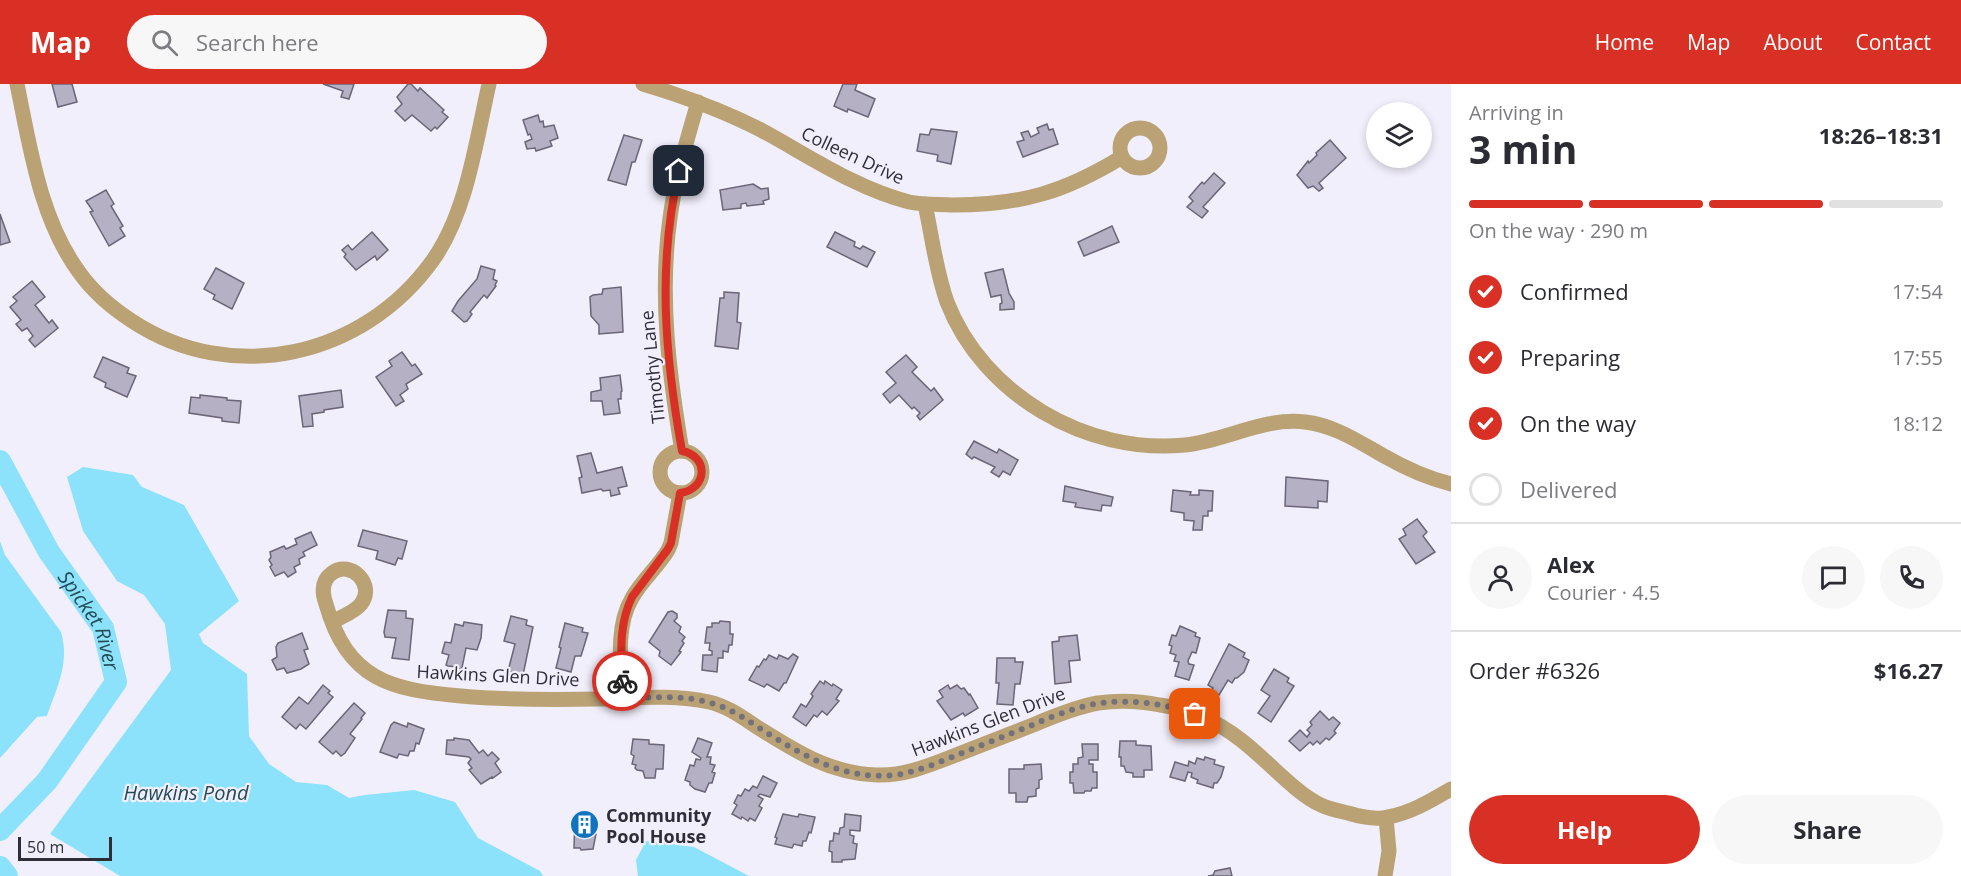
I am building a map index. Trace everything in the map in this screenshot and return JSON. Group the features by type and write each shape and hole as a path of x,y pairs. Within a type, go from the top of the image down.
{"street":[{"path":"17,84 41,191 63,247 79,272 98,295 120,314 145,330 172,343 200,352 239,357 289,353 317,346 344,335 377,315 414,282 433,260 448,234 459,205 489,84"},
{"name":"Colleen Drive","path":"643,84 698,102 748,124 873,189 910,202 983,205 1012,202 1067,186 1098,172 1122,157"},
{"name":"Timothy Lane","path":"682,451 667,340 666,254 673,196 698,102"},
{"path":"925,204 941,281 948,303 964,334 985,363 1002,381 1021,397 1063,423 1106,439 1160,446 1187,445 1214,440 1278,422 1306,422 1346,434 1414,471 1451,484"},
{"path":"682,451 697,458 702,474 696,487 680,493 665,486 660,476 660,469 666,457 682,451"},
{"path":"622,698 621,633 625,614 632,597 671,543 680,493"},
{"name":"Hawkins Glen Drive","path":"332,622 339,640 352,659 372,674 401,688 423,692 530,700 687,699 715,704 735,713 818,763 846,772 876,776 896,775 927,767 1085,706 1116,702 1161,705 1195,714 1226,730 1246,744 1322,806 1364,817 1386,818 1417,807 1451,789"},
{"path":"1385,876 1389,851 1386,818"}],"water":[{"name":"Hawkins Pond","path":"83,467 133,475 142,487 184,505 239,601 199,634 203,643 247,674 249,736 269,764 296,782 327,785 349,798 414,790 455,802 478,838 540,871 543,876 120,876 50,834 171,670 165,624 144,595 117,581 83,531 67,477"},
{"path":"0,541 5,555 61,632 64,654 61,675 47,716 37,717 0,758"},
{"path":"646,841 694,847 749,876 638,876 636,860"}],"building":[{"path":"52,84 72,84 77,102 58,107"},
{"path":"323,84 354,84 349,99 341,97 343,91"},
{"path":"408,84 418,91 420,88 444,110 442,112 448,117 437,129 435,127 431,131 412,115 405,121 395,111 402,104 397,97"},
{"path":"843,84 857,84 855,90 875,99 868,117 834,106"},
{"path":"538,115 544,127 554,125 558,138 550,141 552,146 536,151 535,148 527,149 525,142 532,139 530,134 528,135 523,120"},
{"path":"1047,124 1049,130 1053,129 1058,144 1023,157 1017,142 1024,140 1021,133 1028,131 1031,137 1039,133 1037,128"},
{"path":"931,129 957,132 951,164 937,161 938,155 917,151 920,134 929,135"},
{"path":"624,135 642,140 635,162 632,162 626,185 608,180"},
{"path":"1330,140 1346,158 1319,183 1323,188 1319,191 1313,186 1308,188 1297,175"},
{"path":"1214,173 1225,183 1203,207 1208,211 1202,218 1187,207 1193,201 1189,197 1202,182 1204,184"},
{"path":"753,184 761,189 768,188 769,199 763,201 764,204 747,206 746,203 741,204 741,208 723,210 720,190"},
{"path":"106,190 114,204 111,206 123,226 120,228 125,236 109,246 86,201"},
{"path":"0,214 10,242 0,245"},
{"path":"1112,226 1119,242 1084,256 1078,242"},
{"path":"372,232 388,250 377,260 375,256 356,270 344,257 346,254 342,250 348,245 352,250"},
{"path":"835,232 855,242 854,246 860,249 863,246 875,252 867,267 827,247"},
{"path":"481,266 495,270 493,279 497,281 496,286 487,298 484,295 470,312 472,314 467,321 464,322 452,311 477,279"},
{"path":"216,268 244,283 232,309 213,299 215,295 204,289"},
{"path":"1003,269 1009,293 1014,302 1014,309 1000,310 1001,295 991,297 985,273"},
{"path":"32,281 45,297 35,305 49,323 52,320 58,328 35,347 29,340 33,336 27,328 22,331 16,324 21,320 10,307 17,301 13,297"},
{"path":"621,287 623,332 599,334 599,325 591,316 590,297 602,294 603,289"},
{"path":"724,292 739,293 737,322 741,323 738,349 715,346 720,298 724,298"},
{"path":"402,352 412,366 415,364 422,374 406,384 408,389 400,395 404,401 396,406 376,377 392,366 389,361"},
{"path":"906,355 917,367 912,372 931,391 934,388 943,400 920,420 917,416 920,413 914,407 912,409 899,395 890,403 883,394 896,383 886,372"},
{"path":"103,357 129,368 127,373 136,376 127,397 105,387 106,383 94,377"},
{"path":"620,375 622,391 621,399 618,399 620,413 604,415 602,401 591,401 591,392 601,390 600,378"},
{"path":"341,390 343,407 312,414 313,426 303,427 299,396"},
{"path":"200,395 241,401 239,423 189,413 191,397 200,398"},
{"path":"974,441 997,453 999,449 1018,460 1010,475 1003,471 999,477 991,472 995,467 974,457 972,459 966,454"},
{"path":"591,453 597,473 622,467 627,486 618,488 620,494 611,496 610,490 601,489 582,493 579,478 582,477 577,456"},
{"path":"1286,477 1328,481 1327,502 1318,501 1318,508 1285,506"},
{"path":"1065,486 1113,497 1111,506 1102,505 1101,511 1075,507 1076,503 1063,501"},
{"path":"1173,490 1191,492 1190,495 1199,495 1199,490 1213,491 1212,511 1208,511 1208,516 1203,516 1202,530 1193,530 1194,521 1184,520 1184,513 1171,511"},
{"path":"1417,519 1427,532 1423,536 1435,552 1416,564 1399,539 1406,535 1403,529"},
{"path":"363,530 407,541 402,559 398,558 395,565 376,559 378,551 358,546"},
{"path":"311,532 317,545 303,552 305,556 299,559 300,564 294,567 296,572 288,577 284,572 275,576 270,567 272,565 269,560 270,552 297,544 295,539"},
{"path":"388,610 406,611 406,618 413,619 409,660 392,658 396,638 385,637 384,632"},
{"path":"672,611 677,614 674,621 681,627 679,632 685,637 679,651 681,652 671,665 659,656 660,651 649,642 668,612"},
{"path":"511,616 527,620 526,625 533,627 523,675 508,671 515,644 504,641"},
{"path":"464,622 482,625 481,638 477,650 466,648 460,669 446,665 449,655 442,653 445,642 451,643 455,624 463,626"},
{"path":"730,622 730,634 733,634 732,645 729,645 728,652 723,651 723,658 718,658 717,672 702,670 703,655 712,655 712,651 709,650 710,643 705,643 707,627 712,627 712,623"},
{"path":"565,623 583,628 582,632 588,633 581,656 575,656 571,672 556,668"},
{"path":"1180,626 1196,633 1195,636 1200,638 1196,653 1192,652 1188,661 1189,664 1194,665 1189,680 1175,676 1179,662 1174,661 1176,655 1170,653 1172,646 1169,645 1172,635 1176,636"},
{"path":"302,633 308,649 304,650 309,664 287,673 284,668 277,670 272,660 277,657 278,643"},
{"path":"1077,635 1080,660 1069,661 1071,682 1055,684 1052,642 1059,641 1059,637"},
{"path":"1229,644 1245,653 1243,657 1249,660 1244,672 1232,683 1228,680 1219,695 1211,691 1213,688 1208,685"},
{"path":"793,654 798,657 786,683 779,691 767,684 764,687 749,680 757,666 759,667 769,655 777,659 779,655 788,659"},
{"path":"997,658 1015,658 1015,662 1023,662 1020,684 1015,684 1013,705 997,704 999,683 996,683"},
{"path":"1274,669 1289,678 1287,682 1294,686 1271,722 1258,713 1270,696 1261,690"},
{"path":"820,681 824,684 825,681 832,686 833,684 842,690 836,699 839,701 827,715 822,711 817,717 814,715 806,726 793,717 801,704 806,707"},
{"path":"323,685 333,697 306,729 300,724 296,729 282,717 299,697 308,704"},
{"path":"948,685 950,689 957,685 961,689 964,688 978,708 965,716 963,713 951,720 937,701 943,697 939,691"},
{"path":"354,703 365,713 350,734 355,738 341,756 336,751 333,754 319,742"},
{"path":"1320,711 1329,720 1333,717 1340,723 1334,731 1336,733 1329,740 1326,738 1320,744 1317,741 1313,745 1310,742 1300,751 1289,741 1300,730 1307,737 1310,733 1307,730 1312,725 1310,722"},
{"path":"394,722 407,727 408,723 424,729 419,744 416,743 414,751 410,751 408,756 399,754 397,758 380,752"},
{"path":"454,738 469,740 479,753 483,750 488,756 492,752 499,759 495,763 501,772 481,784 469,770 472,768 468,763 471,759 469,757 446,754 447,740 454,740"},
{"path":"698,738 712,743 707,757 711,757 710,764 715,765 712,772 715,773 712,783 709,783 705,792 695,789 690,782 685,780 690,765 694,766 696,759 701,758 692,752"},
{"path":"633,739 649,740 649,744 664,745 663,769 656,769 655,778 645,778 643,771 637,770 636,765 632,764"},
{"path":"1120,741 1136,741 1136,745 1151,746 1152,770 1144,770 1144,777 1133,777 1133,773 1126,772 1124,766 1121,766"},
{"path":"1082,744 1098,744 1098,760 1089,760 1089,764 1093,764 1093,772 1097,772 1097,788 1084,793 1074,793 1073,783 1070,783 1070,772 1073,772 1073,764 1078,764 1078,758 1083,757"},
{"path":"1205,757 1215,760 1214,764 1224,767 1221,777 1217,783 1214,783 1213,788 1197,783 1198,780 1191,777 1192,773 1188,772 1185,781 1170,777 1175,762 1188,766 1189,761 1195,764 1197,758 1204,760"},
{"path":"1041,764 1042,779 1039,780 1036,796 1028,797 1027,802 1016,802 1016,793 1009,793 1009,769 1024,769 1024,765"},
{"path":"763,776 777,783 770,797 760,794 758,796 763,799 759,806 762,808 755,821 750,818 748,821 742,817 741,819 732,814 737,805 734,803 738,795 741,796 745,789 749,791 753,786 757,788"},
{"path":"783,814 815,817 811,833 809,832 802,846 794,844 792,848 775,844 777,838 775,837"},
{"path":"845,814 861,816 860,831 850,830 850,835 854,836 853,843 857,844 855,859 832,862 832,852 829,851 830,841 833,841 834,833 839,834 840,828 844,827"},
{"name":"Community Pool House","path":"575,816 594,817 596,834 593,849 574,848"},
{"path":"1230,868 1232,876 1208,876 1213,875 1215,871"}],"waterway":[{"name":"Spicket River","path":"0,461 49,552 103,628 116,682 47,781 0,830"},
{"name":"Spicket River","path":"0,867 7,876"}],"way so far":[{"path":"622,681 622,698 687,699 715,704 735,713 818,763 846,772 876,776 896,775 927,767 1062,713 1092,704 1143,703 1169,706 1195,714"}],"place":[{"name":"Community Pool House","path":"585,825"}],"route":[{"path":"622,681 621,633 628,605 671,543 680,493 696,487 702,474 697,458 682,451 667,340 666,254 673,196 679,171"}]}
